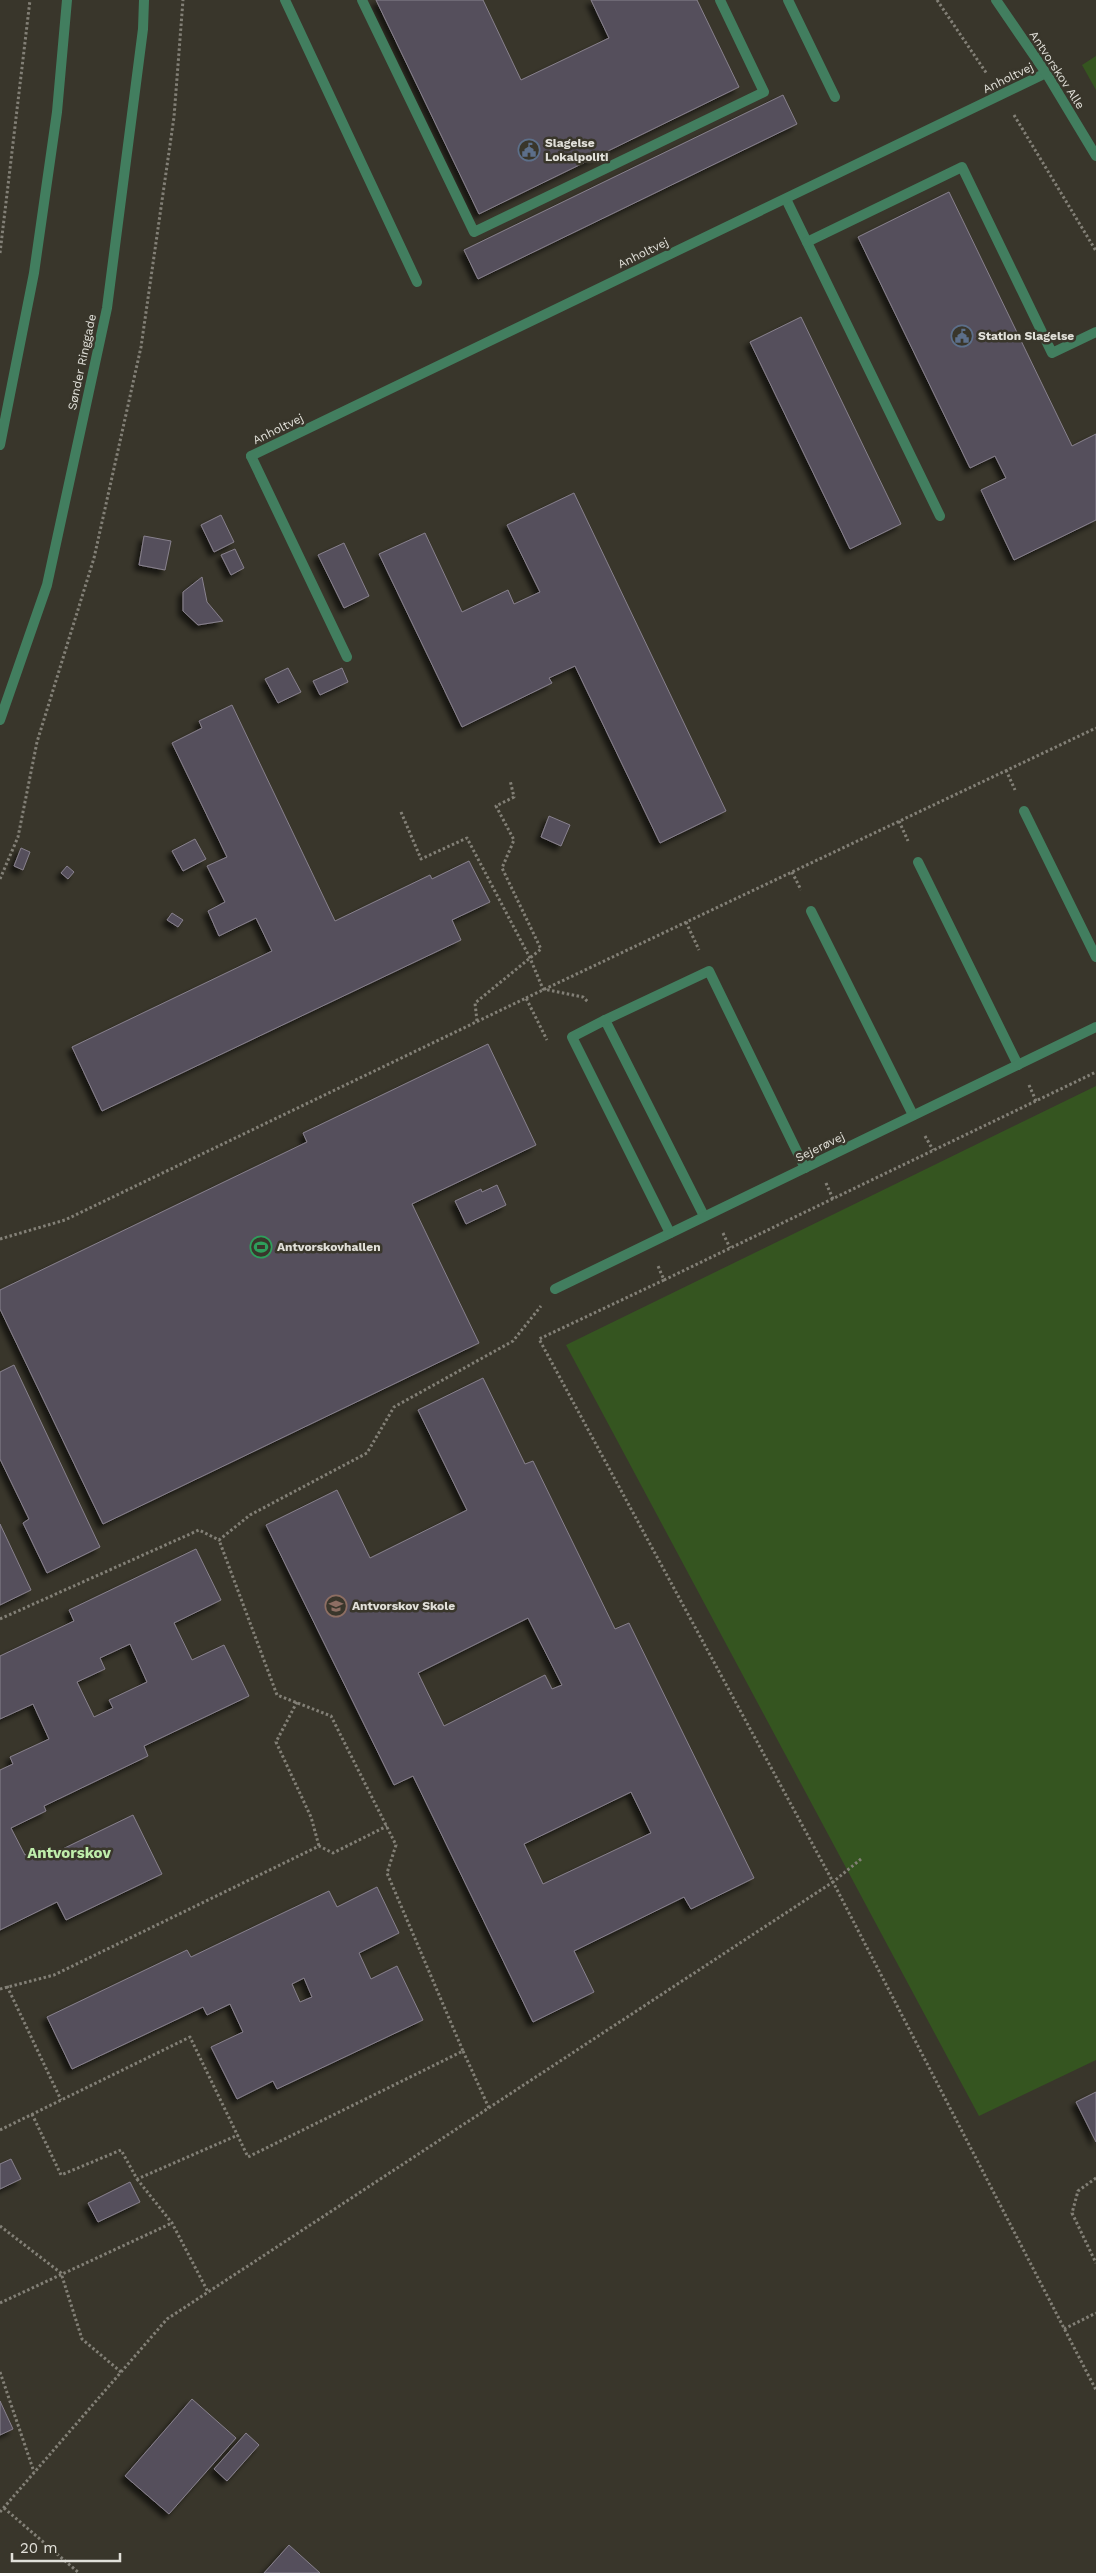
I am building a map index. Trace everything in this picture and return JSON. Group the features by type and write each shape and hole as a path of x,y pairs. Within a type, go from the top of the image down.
{"street":[{"path":"0,445 34,273 56,112 67,0"},
{"name":"Sønder Ringgade","path":"0,720 46,585 107,308 143,29 144,0"},
{"path":"285,0 417,282"},
{"path":"362,0 474,232 764,92 720,0"},
{"path":"788,0 835,97"},
{"name":"Antvorskov Alle","path":"996,0 1046,73 1096,156"},
{"name":"Anholtvej","path":"347,657 250,456 1046,73"},
{"path":"807,242 962,167 1052,353 1096,332"},
{"path":"786,198 940,516"},
{"path":"1024,811 1096,957"},
{"path":"918,862 1018,1064"},
{"path":"811,911 913,1116"},
{"path":"670,1233 572,1036 709,971 805,1168"},
{"path":"606,1020 704,1216"},
{"name":"Sejerøvej","path":"555,1289 1096,1027"}],"path":[{"path":"0,253 30,0"},
{"path":"0,879 18,837 37,742 94,558 140,347 174,117 183,0"},
{"path":"937,0 1002,95 1096,251"},
{"path":"0,1239 65,1220 544,989 1096,728"},
{"path":"477,1021 475,1003 541,949 502,868 514,840 496,806 514,797 510,780"},
{"path":"401,812 421,859 467,838 530,958 544,989"},
{"path":"686,922 709,971"},
{"path":"544,989 583,996 606,1020"},
{"path":"526,998 548,1042"},
{"path":"1096,1072 539,1340 833,1882 1096,2390"},
{"path":"647,1244 664,1280"},
{"path":"218,1540 250,1515 368,1453 394,1407 513,1341 555,1289"},
{"path":"0,1619 199,1530 218,1540 278,1695 331,1716 387,1826 396,1846 388,1873 463,2052 489,2108"},
{"path":"297,1702 276,1742 311,1817 319,1846 333,1853 387,1826"},
{"path":"0,1989 54,1975 319,1846"},
{"path":"0,2512 167,2319 833,1882 861,1859"},
{"path":"6,1986 61,2100"},
{"path":"0,2130 190,2037 248,2157 463,2052"},
{"path":"32,2114 61,2175 121,2150 137,2179 172,2223 208,2292"},
{"path":"137,2179 238,2135"},
{"path":"1096,2178 1078,2191 1072,2213 1096,2263"},
{"path":"0,2303 172,2223"},
{"path":"0,2226 62,2273 82,2339 121,2372"},
{"path":"1064,2329 1096,2313"},
{"path":"0,2372 34,2472"},
{"path":"4,2508 79,2573"}],"green space":[{"path":"1096,56 1096,90 1082,65"},
{"path":"1096,1086 1096,2060 979,2116 566,1345"}],"building":[{"name":"Slagelse Lokalpoliti","path":"376,0 483,0 521,80 609,38 591,0 697,0 739,87 479,214"},
{"path":"783,95 797,124 478,279 464,250"},
{"name":"Station Slagelse","path":"949,192 1072,446 1096,434 1096,520 1014,560 981,490 1006,478 995,456 970,468 858,237"},
{"path":"801,317 901,524 850,549 750,342"},
{"path":"574,493 726,811 660,843 575,666 549,678 552,683 462,727 379,554 425,533 462,612 508,590 514,604 540,592 507,525"},
{"path":"221,515 234,542 214,552 201,525"},
{"path":"144,536 171,541 165,570 139,565"},
{"path":"344,543 369,596 344,608 318,555"},
{"path":"235,549 244,568 231,575 221,555"},
{"path":"202,577 207,602 223,621 198,625 183,611 183,592"},
{"path":"288,668 301,692 278,703 265,679"},
{"path":"342,668 348,682 320,695 313,681"},
{"path":"232,705 335,921 430,875 432,879 469,861 490,902 452,920 461,940 102,1111 72,1047 272,951 256,918 219,936 208,911 225,902 207,866 227,857 172,743 202,728 199,721"},
{"path":"549,816 570,825 561,846 541,837"},
{"path":"195,839 206,859 183,871 172,851"},
{"path":"21,848 30,852 23,870 14,866"},
{"path":"67,866 74,872 68,879 61,873"},
{"path":"172,913 183,920 178,927 167,920"},
{"name":"Antvorskovhallen","path":"488,1044 536,1145 412,1204 479,1343 103,1524 0,1309 0,1290 307,1142 303,1133"},
{"path":"497,1185 506,1205 466,1224 455,1201 481,1189 482,1192"},
{"path":"14,1365 100,1547 47,1573 23,1523 29,1519 0,1459 0,1372"},
{"path":"483,1378 525,1464 533,1461 615,1629 629,1623 754,1878 691,1909 684,1897 574,1951 594,1992 533,2022 413,1776 394,1785 266,1525 337,1490 370,1558 467,1510 418,1410","holes":["528,1618 562,1685 552,1689 545,1675 444,1726 418,1673","631,1792 651,1833 543,1884 524,1844"]},
{"path":"0,1524 31,1590 0,1605"},
{"path":"196,1549 221,1600 174,1623 192,1660 224,1645 249,1696 144,1746 148,1756 44,1806 46,1811 11,1828 25,1855 41,1848 46,1857 133,1815 162,1874 66,1920 57,1902 0,1930 0,1770 13,1764 10,1757 49,1739 33,1704 0,1719 0,1656 74,1621 69,1610","holes":["130,1644 147,1682 109,1700 113,1708 94,1717 77,1682 105,1669 100,1658"]},
{"path":"377,1887 399,1933 359,1953 371,1979 397,1966 423,2020 277,2089 273,2081 237,2099 211,2047 243,2032 230,2004 207,2015 203,2007 72,2069 47,2017 187,1950 191,1957 329,1891 337,1907","holes":["304,1978 312,1997 300,2002 292,1984"]},
{"path":"1096,2092 1096,2142 1076,2102"},
{"path":"11,2159 21,2179 0,2189 0,2164"},
{"path":"130,2182 140,2202 98,2222 88,2203"},
{"path":"192,2399 236,2438 169,2514 125,2476"},
{"path":"0,2401 13,2429 0,2435"},
{"path":"246,2433 259,2445 227,2481 214,2469"},
{"path":"289,2545 320,2573 264,2573"}],"place":[{"name":"Slagelse Lokalpoliti","path":"529,150"},
{"name":"Station Slagelse","path":"962,336"},
{"name":"Antvorskovhallen","path":"261,1247"},
{"name":"Antvorskov Skole","path":"336,1606"}],"district":[{"name":"Antvorskov","path":"69,1853"}]}
